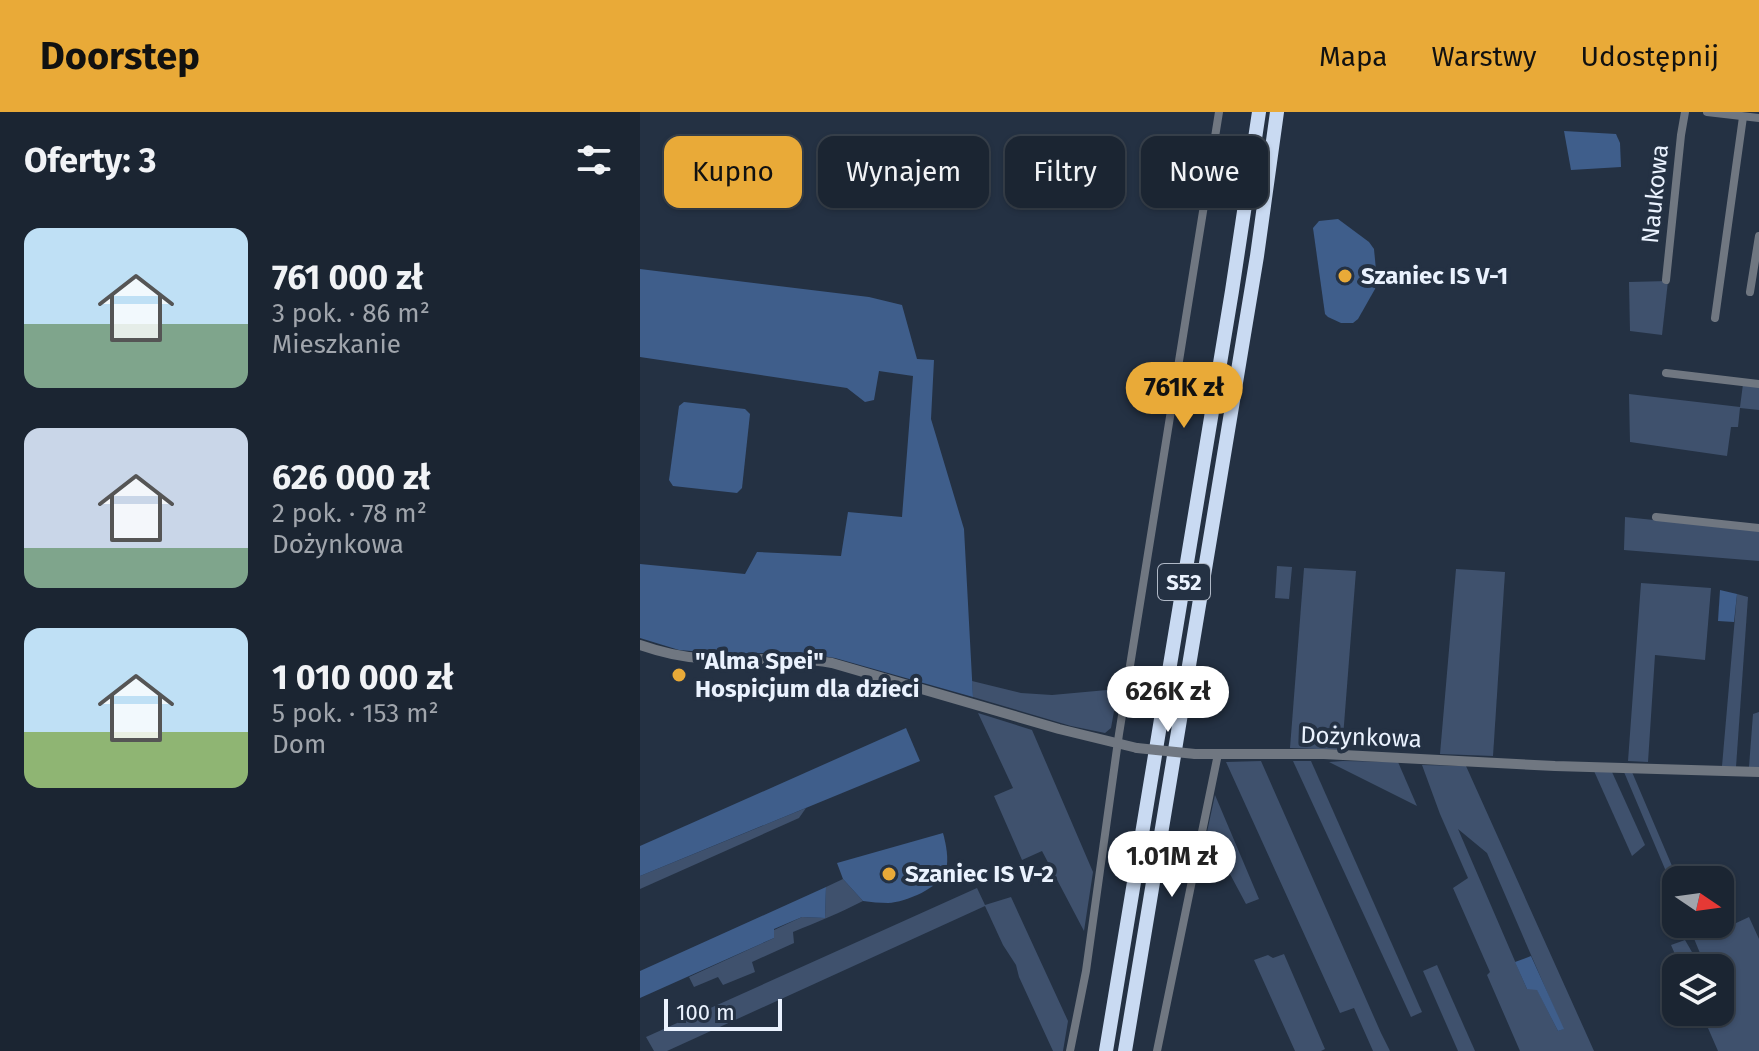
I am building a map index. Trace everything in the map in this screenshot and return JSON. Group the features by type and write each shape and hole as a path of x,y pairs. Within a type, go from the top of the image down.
{"highway":[{"name":"S52","path":"1106,1051 1259,112"},
{"name":"S52","path":"1125,1051 1254,271 1277,112"}],"street":[{"path":"1070,1051 1086,971 1118,744 1219,112"},
{"name":"Naukowa","path":"1666,280 1685,112"},
{"path":"1707,112 1759,118"},
{"path":"1715,318 1743,117"},
{"path":"1750,292 1759,236"},
{"path":"1666,373 1759,384"},
{"path":"1656,517 1759,528"},
{"name":"Dożynkowa","path":"640,645 660,652 701,658 798,659 832,663 1059,729 1137,748 1195,754 1324,754 1555,766 1759,772"},
{"path":"1157,1051 1218,754"}],"shaded area":[{"path":"1564,131 1616,134 1620,143 1621,167 1571,170"},
{"path":"1338,219 1374,249 1375,289 1353,323 1341,323 1325,314 1313,228 1319,221"},
{"path":"640,269 869,297 902,305 917,359 934,360 931,419 964,529 973,697 835,658 797,652 728,654 679,650 640,638 640,564 745,574 757,552 841,556 848,512 902,517 913,376 879,371 874,400 865,402 847,388 640,357"},
{"path":"1668,281 1662,335 1630,331 1629,282"},
{"path":"1743,384 1759,385 1759,410 1740,408 1738,427 1731,427 1727,456 1630,442 1629,394 1740,407"},
{"path":"684,402 745,409 750,414 742,488 737,493 673,486 669,480 679,406"},
{"path":"1625,517 1759,531 1759,561 1624,550"},
{"path":"1277,566 1292,567 1289,599 1275,598"},
{"path":"1304,568 1356,571 1342,750 1290,748"},
{"path":"1456,569 1505,572 1493,756 1440,754"},
{"path":"1641,583 1711,588 1705,660 1655,655 1648,762 1628,761"},
{"path":"1720,590 1737,594 1734,622 1718,621"},
{"path":"1737,594 1748,597 1736,767 1722,766"},
{"path":"972,681 1021,693 1052,695 1118,689 1111,728 1105,733 1071,726 973,697"},
{"path":"1759,712 1759,768 1749,767 1753,714"},
{"path":"978,713 1032,730 1093,872 1084,931 1042,851 1022,860 994,796 1013,788"},
{"path":"906,728 920,761 640,876 640,846"},
{"path":"1261,761 1390,1051 1373,1051 1354,1008 1340,1013 1226,762"},
{"path":"1293,761 1311,761 1422,1012 1411,1017"},
{"path":"1329,762 1398,762 1417,806"},
{"path":"1422,765 1466,766 1594,1051 1520,1051 1453,888 1468,878","holes":["1458,829 1487,853 1563,1029 1558,1031 1537,989 1527,989"]},
{"path":"1594,771 1612,772 1645,845 1632,856"},
{"path":"1624,772 1632,772 1672,866 1664,866"},
{"path":"1215,795 1259,899 1246,904 1223,861 1213,865 1204,846"},
{"path":"806,808 799,818 640,889 640,876"},
{"path":"943,833 947,861 943,877 922,893 904,900 888,903 863,901 843,879 837,863"},
{"path":"843,879 863,901 837,913 793,932 794,943 752,962 755,972 723,985 718,977 694,987 689,977 774,938 774,930 802,917 825,918 826,887"},
{"path":"826,887 825,918 802,917 774,929 774,938 640,998 640,971"},
{"path":"977,888 985,905 1011,897 1068,1021 1063,1051 1053,1051 1016,965 985,906 667,1051 654,1051 646,1037"},
{"path":"1749,917 1759,939 1759,1051 1718,1051 1707,1026 1734,1026 1734,954 1700,954 1694,938 1734,938 1734,924"},
{"path":"1685,940 1693,954 1675,954 1671,945"},
{"path":"1284,954 1325,1049 1321,1051 1295,1051 1254,960"},
{"path":"1531,956 1564,1029 1558,1031 1537,990 1527,989 1515,962"},
{"path":"1437,965 1475,1051 1458,1051 1423,971"}],"place":[{"name":"Szaniec IS V-1","path":"1345,276"},
{"name":"\"Alma Spei\" Hospicjum dla dzieci","path":"679,675"},
{"name":"Szaniec IS V-2","path":"889,874"}]}
